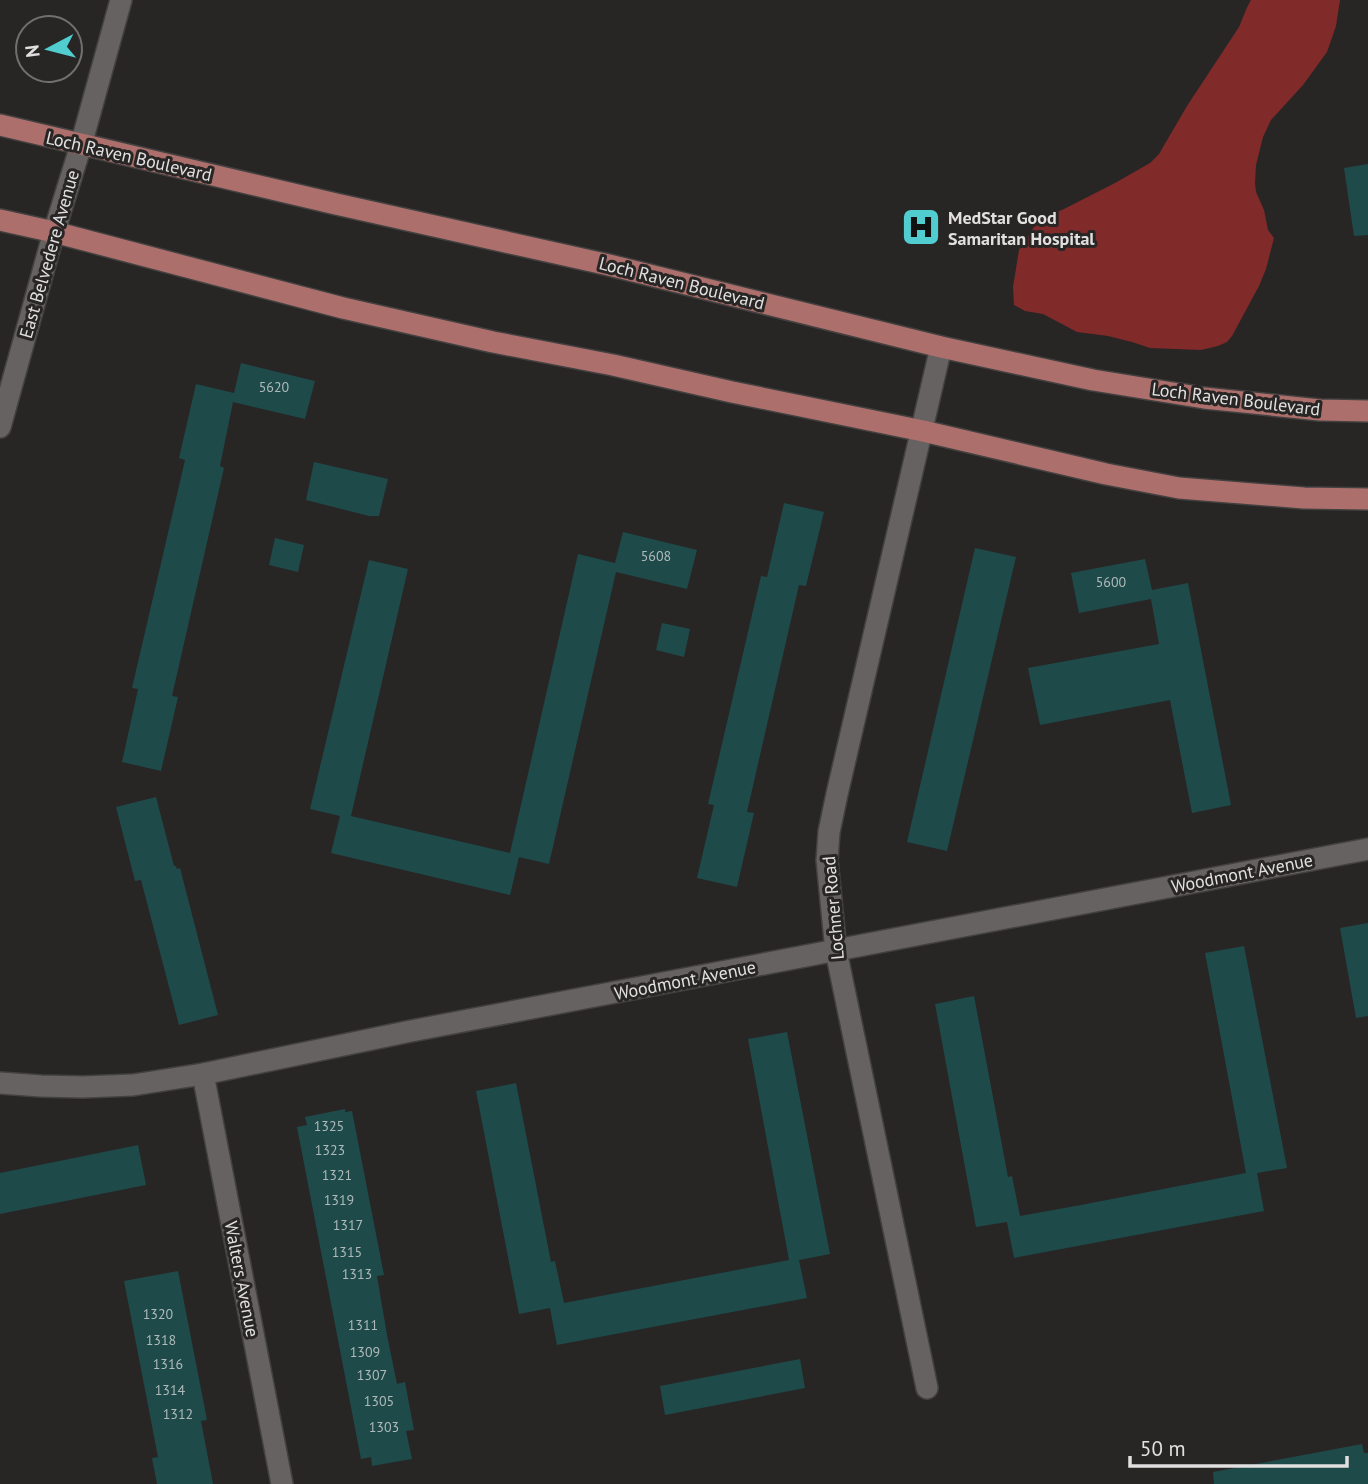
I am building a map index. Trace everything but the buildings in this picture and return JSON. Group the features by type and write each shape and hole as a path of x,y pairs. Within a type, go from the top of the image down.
{"main road":[{"name":"Loch Raven Boulevard","path":"0,125 609,265 941,347 1093,380 1204,398 1320,410 1368,411"},
{"path":"0,220 343,308 493,342 923,431 1106,474 1179,488 1304,498 1368,499"}],"street":[{"name":"East Belvedere Avenue","path":"0,428 121,0"},
{"name":"Lochner Road","path":"927,1388 835,951 827,860 829,832 941,347"},
{"name":"Woodmont Avenue","path":"0,1083 83,1087 133,1085 203,1074 411,1031 1368,849"},
{"name":"Walters Avenue","path":"203,1074 282,1484"}],"shaded area":[{"path":"1251,0 1340,0 1336,26 1327,52 1303,85 1271,120 1263,137 1255,183 1268,230 1274,238 1259,286 1232,336 1227,342 1201,350 1150,348 1108,336 1077,332 1043,314 1025,311 1014,305 1013,287 1019,250 1036,224 1115,183 1150,163 1159,154 1239,27"}],"place":[{"name":"MedStar Good Samaritan Hospital","path":"921,227"}]}
